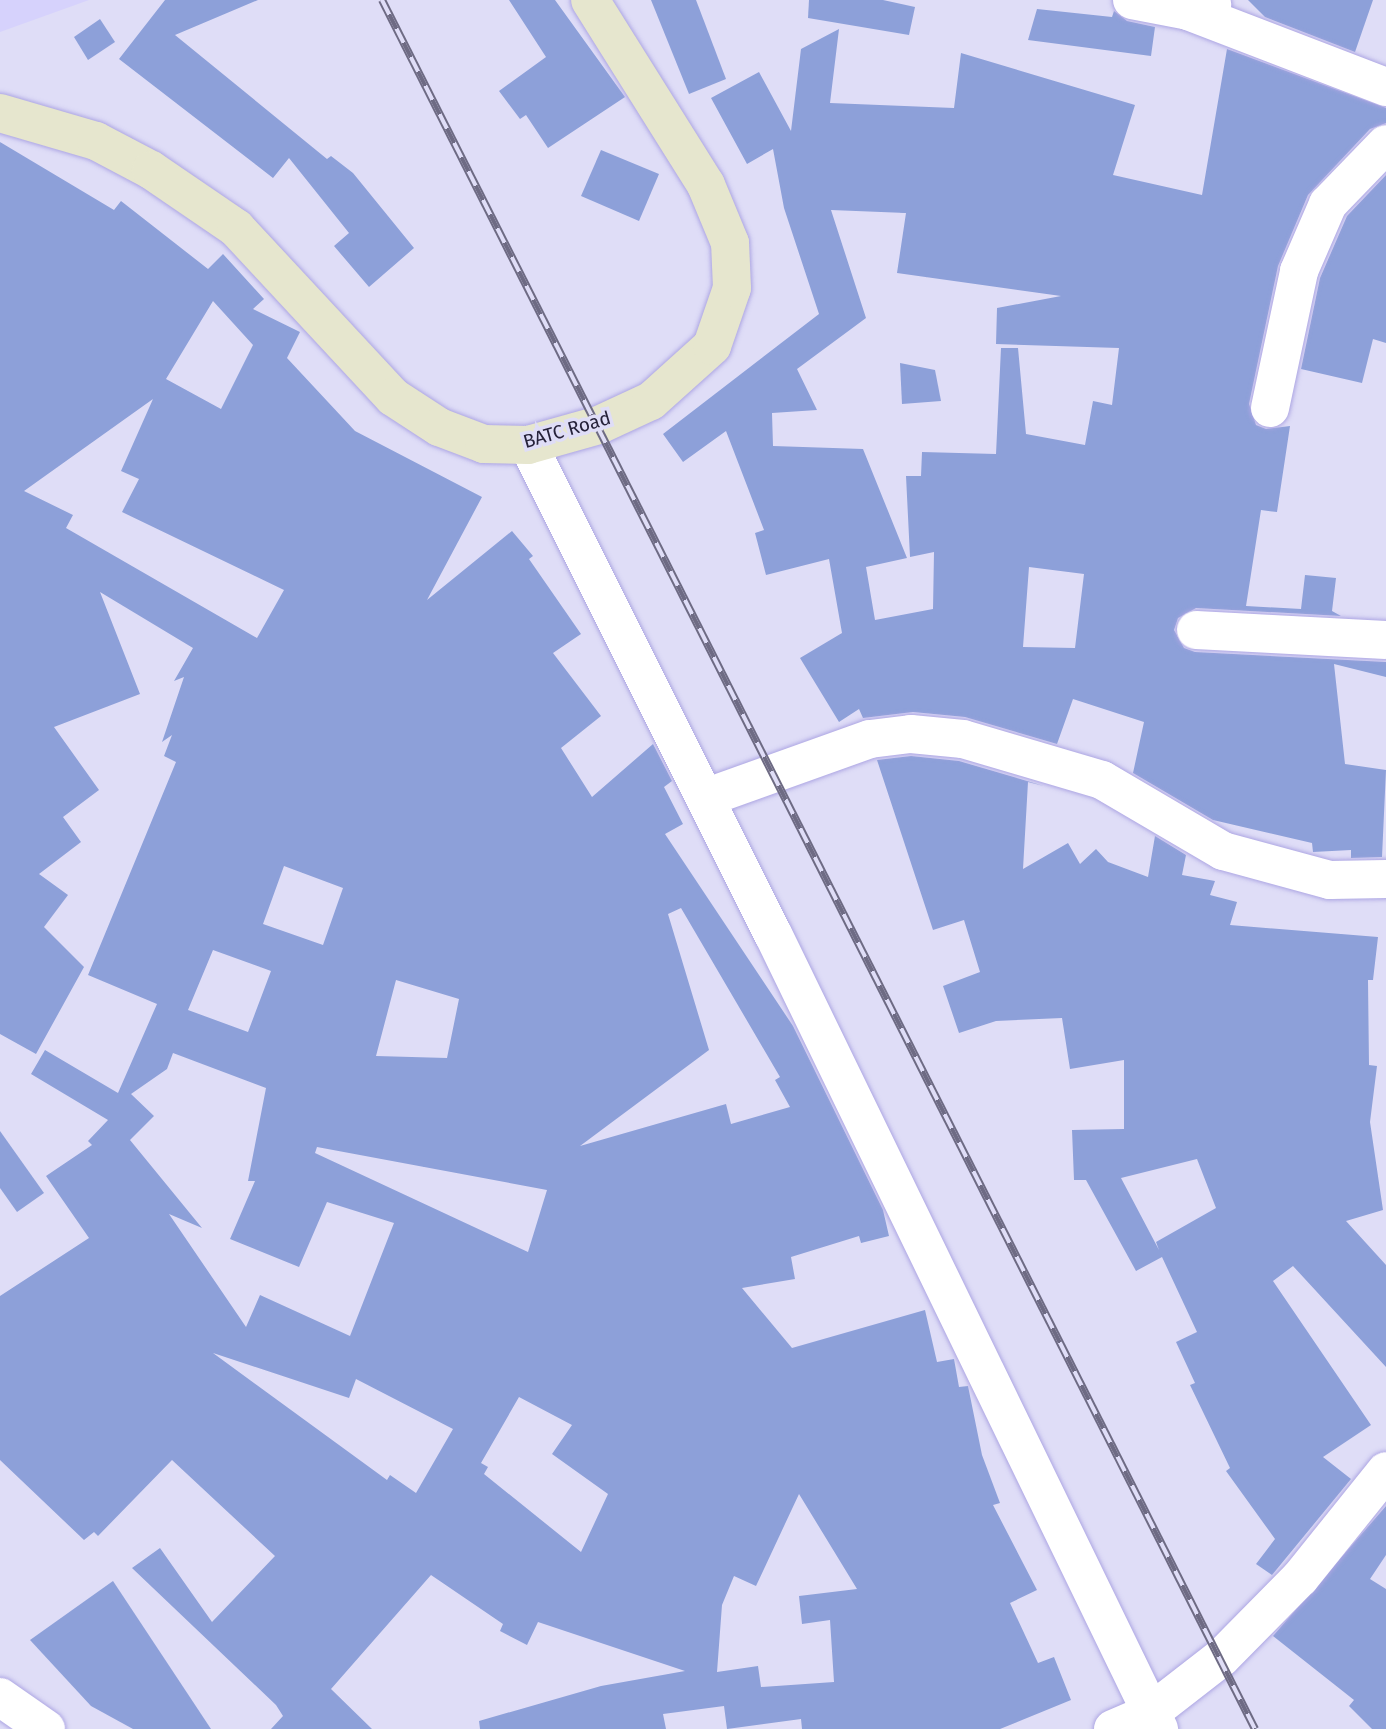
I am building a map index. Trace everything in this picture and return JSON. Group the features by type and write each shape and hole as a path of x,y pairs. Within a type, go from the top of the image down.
{"street":[{"name":"BATC Road","path":"0,113 96,141 151,170 236,228 393,397 439,427 484,444 528,445 598,425 651,401 712,345 732,288 730,243 706,185 590,0"},
{"path":"1132,0 1205,5 1386,88"},
{"path":"1270,408 1299,271 1328,204 1386,144"},
{"path":"528,445 705,798 1154,1721"},
{"path":"1196,630 1386,640"},
{"path":"705,798 870,739 911,734 963,739 1102,780 1223,851 1330,880 1386,879"},
{"path":"1113,1729 1154,1721 1221,1658 1264,1616 1386,1471"},
{"path":"0,1697 46,1729"}],"shaded area":[{"path":"0,0 89,0 0,32"}],"building":[{"path":"165,0 258,0 175,35 327,159 331,156 353,173 414,248 369,287 334,246 349,233 289,158 273,178 119,59"},
{"path":"509,0 555,0 625,97 548,148 526,115 520,119 499,91 546,57"},
{"path":"651,0 696,0 726,79 689,94"},
{"path":"809,0 883,0 915,7 909,35 808,18"},
{"path":"1248,0 1373,0 1355,52 1265,17"},
{"path":"1037,9 1112,17 1114,11 1127,21 1155,27 1151,56 1028,40"},
{"path":"100,19 115,42 88,60 74,37"},
{"path":"839,29 830,103 954,108 961,53 1135,105 1113,175 1202,195 1227,49 1386,108 1386,123 1370,129 1308,195 1278,266 1249,404 1256,425 1266,429 1290,426 1277,512 1261,510 1246,606 1301,609 1305,575 1336,578 1332,611 1341,616 1196,608 1178,618 1174,630 1184,648 1195,652 1386,662 1386,677 1334,664 1345,764 1386,770 1382,857 1351,858 1351,850 1313,852 1312,843 1213,820 1133,773 1144,722 1073,699 1057,744 965,717 913,712 863,718 859,709 839,722 800,658 842,633 829,559 766,575 755,533 764,530 726,431 683,462 663,434 819,314 784,208 773,149 747,164 711,98 759,72 791,131 801,49","holes":["831,210 906,213 897,273 1061,296 997,308 996,344 1119,348 1112,405 1093,401 1085,445 1026,434 1018,348 1001,348 996,454 922,452 921,476 906,476 910,557 934,552 933,609 875,620 866,567 907,558 863,449 773,446 772,413 817,410 797,369 866,318","1029,567 1084,574 1075,648 1023,647"]},
{"path":"0,142 114,210 121,201 208,269 223,254 264,299 253,309 300,332 287,358 355,431 482,497 427,600 512,531 533,556 529,559 581,634 553,653 601,716 561,748 592,797 653,744 672,781 664,787 683,824 665,834 793,1026 883,1210 889,1236 861,1243 859,1236 791,1257 795,1279 742,1288 792,1348 925,1310 937,1362 954,1359 959,1387 968,1386 982,1455 1000,1503 993,1505 1037,1590 1010,1603 1038,1663 1054,1657 1071,1700 1000,1729 802,1729 801,1719 727,1729 724,1706 663,1714 666,1729 480,1729 479,1721 601,1686 685,1671 538,1622 527,1645 500,1631 503,1624 431,1575 331,1689 372,1729 271,1729 283,1716 276,1705 132,1568 160,1548 212,1622 275,1556 172,1460 98,1536 94,1532 84,1540 0,1460 0,1296 89,1238 46,1176 92,1145 88,1141 108,1120 31,1074 45,1050 118,1093 157,1004 88,975 176,762 164,756 172,735 162,742 184,677 174,681 193,648 100,592 140,694 54,727 99,790 63,817 81,842 39,874 68,895 44,927 84,967 36,1054 0,1034","holes":["213,301 253,345 221,409 166,379","153,399 121,471 139,479 122,512 284,590 257,638 66,528 73,515 24,491","284,866 343,888 323,945 263,924","681,908 780,1077 775,1080 790,1107 731,1124 726,1104 580,1146 709,1050 668,914","213,950 271,971 248,1032 188,1010","396,980 459,999 447,1058 376,1056","173,1053 266,1088 248,1181 255,1181 230,1239 299,1267 327,1202 394,1223 350,1336 260,1295 246,1327 169,1214 202,1228 130,1140 154,1116 131,1094 167,1069","317,1147 547,1190 528,1252 315,1153","213,1353 349,1398 356,1379 453,1429 416,1493 390,1475 387,1480","519,1397 572,1425 552,1454 608,1494 581,1552 484,1474 488,1467 481,1463","799,1494 857,1589 799,1596 802,1624 830,1620 834,1682 761,1687 758,1666 717,1672 722,1605 734,1576 756,1586"]},
{"path":"601,150 659,174 639,221 581,196"},
{"path":"1386,175 1386,343 1373,339 1362,383 1301,369 1320,278 1347,216"},
{"path":"900,363 935,370 941,401 902,404"},
{"path":"911,756 959,761 1044,786 1028,782 1023,869 1068,843 1080,864 1096,849 1108,862 1148,877 1155,836 1186,855 1182,875 1215,881 1210,895 1237,902 1230,925 1378,937 1373,980 1368,980 1369,1065 1377,1066 1370,1122 1383,1210 1346,1221 1386,1265 1386,1367 1293,1266 1273,1281 1371,1425 1323,1457 1351,1479 1272,1575 1256,1564 1275,1539 1226,1471 1230,1468 1190,1385 1195,1383 1176,1342 1197,1332 1162,1257 1136,1271 1086,1180 1074,1180 1072,1130 1124,1129 1124,1060 1070,1069 1062,1018 996,1021 959,1033 943,986 980,972 964,920 933,930 877,760","holes":["1197,1159 1216,1208 1156,1242 1159,1250 1121,1178"]},
{"path":"0,1131 44,1193 17,1212 0,1188"},
{"path":"1386,1506 1386,1555 1370,1579 1386,1589 1386,1729 1372,1729 1349,1706 1354,1700 1273,1636"},
{"path":"113,1581 211,1729 133,1729 91,1706 30,1640"}],"railway":[{"path":"382,0 1255,1729"}]}
